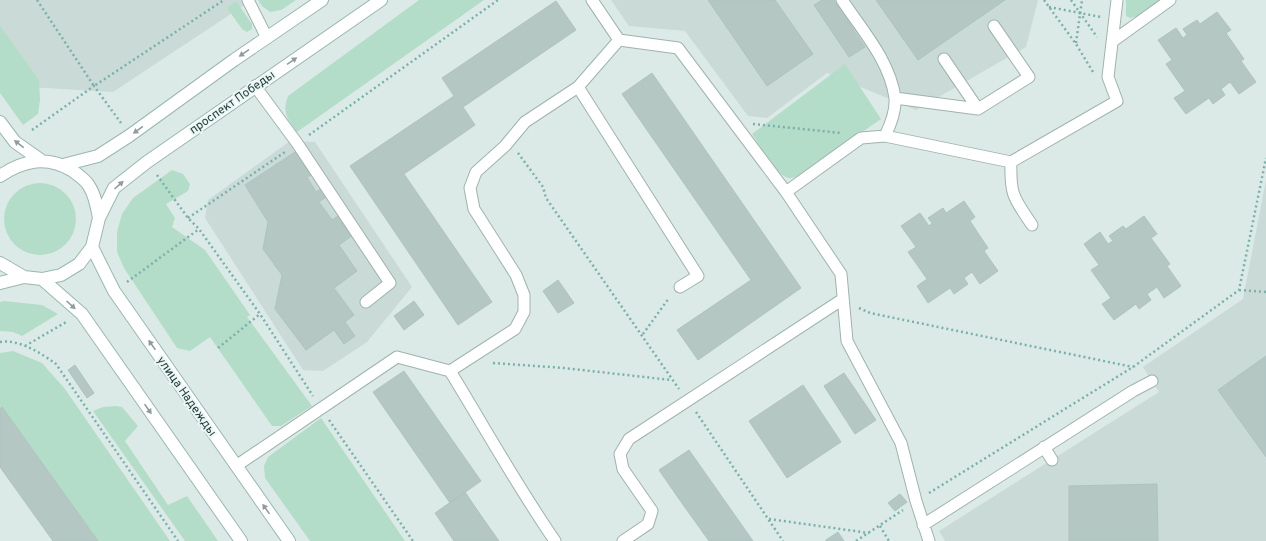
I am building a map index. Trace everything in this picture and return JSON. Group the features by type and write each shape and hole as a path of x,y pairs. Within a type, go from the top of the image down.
{"main road":[{"name":"проспект Победы","path":"63,165 98,156 129,136 322,0"},
{"name":"проспект Победы","path":"0,283 24,277 42,279 61,275 79,264 92,247 99,218 114,188 147,162 381,0"},
{"path":"0,122 15,142 42,160"},
{"name":"проспект Победы","path":"0,176 17,165 42,160 63,165 80,176 89,185 96,202 99,218"},
{"name":"улица Надежды","path":"92,247 114,291 288,541"},
{"name":"проспект Победы","path":"0,263 24,277"},
{"path":"42,279 82,314 241,541"}],"lane":[{"path":"248,0 267,38"},
{"path":"592,0 619,40 678,48 786,192 841,274 847,341 902,443 916,501 929,541"},
{"path":"842,0 883,60 895,98 892,121 885,136"},
{"path":"786,192 861,138 885,136 1011,162 1117,101 1108,77 1117,0"},
{"path":"1113,41 1170,0"},
{"path":"895,98 978,109 1029,77 994,26"},
{"path":"450,371 468,361 515,329 524,312 524,296 516,275 474,209 470,188 476,172 510,140 525,122 578,87 619,40"},
{"path":"944,59 978,109"},
{"path":"255,86 297,143 390,283 366,302"},
{"path":"578,87 698,276 680,287"},
{"path":"1011,162 1010,182 1013,198 1032,225"},
{"path":"624,541 648,524 652,511 623,469 620,454 629,439 687,399 843,299"},
{"path":"236,466 397,357 450,371 504,459 521,492 555,541"},
{"path":"923,525 1133,391 1152,381"},
{"path":"1044,447 1052,460"}],"path":[{"path":"37,0 129,136"},
{"path":"32,130 94,86 224,0"},
{"path":"188,218 297,143 498,0"},
{"path":"1044,0 1076,44 1095,75 1098,72"},
{"path":"1071,0 1097,38"},
{"path":"1076,44 1082,0"},
{"path":"1048,6 1105,18"},
{"path":"749,124 762,123 835,131 861,138"},
{"path":"510,140 543,186 546,198 643,334 672,380 687,399 783,541"},
{"path":"1239,290 1266,158"},
{"path":"147,162 188,218 199,229 260,314 321,408 413,541"},
{"path":"643,334 670,297 680,287"},
{"path":"856,541 916,501 1133,367 1239,290 1266,292"},
{"path":"843,299 870,313 1133,367"},
{"path":"218,348 260,314"},
{"path":"0,342 5,341 25,346 43,354 56,364 178,541"},
{"path":"468,361 564,368 672,380"},
{"path":"768,519 869,533"},
{"path":"880,526 888,541"}],"shaded area":[{"path":"0,0 252,0 113,92 28,87 0,33"},
{"path":"611,0 1038,0 1026,47 916,110 827,73 767,118 748,116 685,31 629,26"},
{"path":"290,141 315,142 412,287 367,342 323,371 303,370 205,218 208,200"},
{"path":"1266,180 1266,541 945,541 939,531 1159,392 1143,367 1243,299"}],"green space":[{"path":"258,0 296,0 281,10 270,12 262,6"},
{"path":"419,0 484,0 297,132 286,115 285,107 288,96"},
{"path":"1126,0 1163,0 1139,16 1130,18 1126,16"},
{"path":"236,1 252,24 252,29 247,32 242,29 227,8"},
{"path":"0,26 39,80 40,100 38,114 23,125 0,93"},
{"path":"845,64 881,119 801,174 796,177 788,178 778,171 768,159 752,134"},
{"path":"172,170 183,174 190,184 188,191 166,204 175,218 172,227 205,250 250,315 247,317 312,406 281,426 272,426 210,337 190,351 177,348 124,268 117,252 117,232 122,214 133,198"},
{"path":"40,183 60,189 70,199 76,219 70,239 60,249 40,255 20,249 10,239 4,219 10,199 20,189"},
{"path":"4,301 42,305 58,314 22,336 13,332 0,331 0,302"},
{"path":"13,351 42,363 65,389 170,541 98,541 2,407 0,409 0,353"},
{"path":"103,407 122,407 138,426 125,441 168,505 187,496 218,541 185,541 93,411"},
{"path":"321,418 405,541 310,541 265,478 264,466 268,457"}],"building":[{"path":"708,0 775,0 813,54 767,86"},
{"path":"822,0 834,0 865,47 849,57 814,5"},
{"path":"876,0 1005,0 918,60"},
{"path":"556,1 576,30 463,107 475,125 404,174 492,302 458,325 350,166 454,96 442,78"},
{"path":"1217,12 1231,30 1226,33 1244,59 1241,61 1256,82 1239,94 1230,82 1221,89 1225,95 1213,104 1209,98 1186,114 1174,98 1185,91 1166,64 1172,60 1158,40 1176,28 1183,38 1187,35 1183,29 1197,20 1200,24"},
{"path":"652,73 801,288 698,360 677,330 751,280 622,94"},
{"path":"295,152 311,175 307,177 316,192 321,189 326,197 319,202 332,220 340,215 353,235 339,245 357,271 334,288 354,315 345,322 355,336 344,344 334,330 306,350 275,309 282,275 263,249 268,222 245,185"},
{"path":"964,201 975,217 970,221 988,248 984,251 998,271 980,284 972,272 964,278 968,284 954,294 950,288 928,303 917,286 927,279 908,252 916,247 901,226 920,213 929,226 932,223 928,218 943,208 946,213"},
{"path":"1144,216 1157,234 1151,238 1170,264 1167,266 1181,286 1164,298 1157,287 1147,294 1151,300 1139,309 1136,304 1114,320 1102,304 1111,298 1091,270 1099,265 1084,244 1100,232 1108,244 1113,241 1109,236 1123,226 1126,229"},
{"path":"558,280 574,303 558,313 543,291"},
{"path":"414,301 424,315 404,330 394,316"},
{"path":"1266,356 1266,457 1218,390"},
{"path":"75,365 94,393 87,398 68,370"},
{"path":"404,371 481,481 450,503 373,392"},
{"path":"844,373 876,420 855,434 824,386"},
{"path":"803,385 841,442 787,478 749,421"},
{"path":"2,407 98,541 53,541 0,467 0,409"},
{"path":"689,450 753,541 709,541 679,499 659,470"},
{"path":"1157,484 1158,541 1069,541 1069,486"},
{"path":"465,492 499,541 454,541 435,513"},
{"path":"900,494 907,502 895,511 888,503"},
{"path":"838,532 844,541 826,541 826,540"}]}
